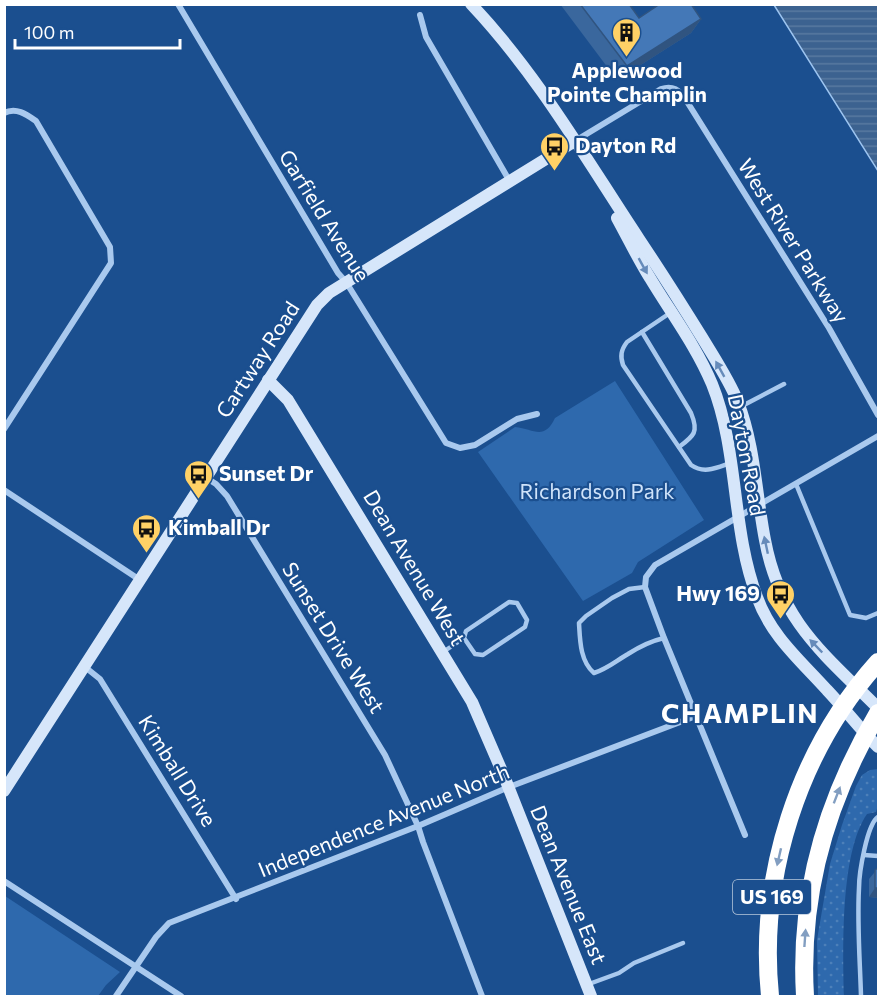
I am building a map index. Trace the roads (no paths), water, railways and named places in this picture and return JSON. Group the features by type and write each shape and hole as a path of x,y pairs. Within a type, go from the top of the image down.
{"highway":[{"name":"US 169","path":"770,996 768,960 770,908 782,843 795,801 807,773 842,708 879,662"},
{"name":"US 169","path":"805,996 805,933 818,856 838,792 879,710"}],"street":[{"name":"Garfield Avenue","path":"178,4 326,253 446,443 460,448 475,445 517,419 537,414"},
{"name":"Dayton Road","path":"471,4 520,61 575,141 677,309 727,381 740,408 753,461 770,565 791,613 816,647 879,710"},
{"path":"420,15 426,37 509,180"},
{"name":"Cartway Road","path":"4,790 317,305 329,293 509,180 661,89 675,89"},
{"name":"West River Parkway","path":"675,89 686,100 829,328 879,415"},
{"path":"4,113 22,112 36,121 110,247 111,262 4,429"},
{"name":"Dayton Road","path":"677,309 712,385 726,432 738,517 752,581 767,618 799,662 827,689 879,747"},
{"name":"Dean Avenue West","path":"268,380 288,400 443,652 472,702 509,787"},
{"path":"745,835 664,638 645,587 646,577 655,565 879,436"},
{"name":"Sunset Drive West","path":"205,477 216,484 227,496 385,755 418,826 482,996"},
{"path":"4,490 140,580"},
{"name":"Kimball Drive","path":"84,666 100,679 236,899"},
{"name":"Independence Avenue North","path":"116,996 156,937 169,924 418,826 509,787 696,716"},
{"name":"Dean Avenue East","path":"509,787 589,990"},
{"path":"4,881 181,996"}],"lane":[{"path":"677,309 627,342 621,357 622,365 691,465 698,470 708,471 730,464"},
{"path":"642,332 696,425 690,439 679,447"},
{"path":"740,408 784,384"},
{"path":"796,484 850,615 866,618 879,613"},
{"path":"645,587 629,589 586,616 579,623 580,648 590,670 594,673 603,670 626,654 664,638"},
{"path":"443,652 464,638 466,631 509,602 517,603 527,620 525,627 483,655 475,654 464,638"},
{"path":"861,996 858,886 873,820 879,817"},
{"path":"864,855 879,856"},
{"path":"589,990 634,963 683,943"}],"place":[{"name":"Applewood Pointe Champlin","path":"627,58"},
{"name":"Dayton Rd","path":"554,172"},
{"name":"Sunset Dr","path":"198,500"},
{"name":"Kimball Dr","path":"147,554"},
{"name":"Hwy 169","path":"781,620"}],"district":[{"name":"CHAMPLIN","path":"740,714"}],"park label":[{"name":"Richardson Park","path":"597,492"}]}
